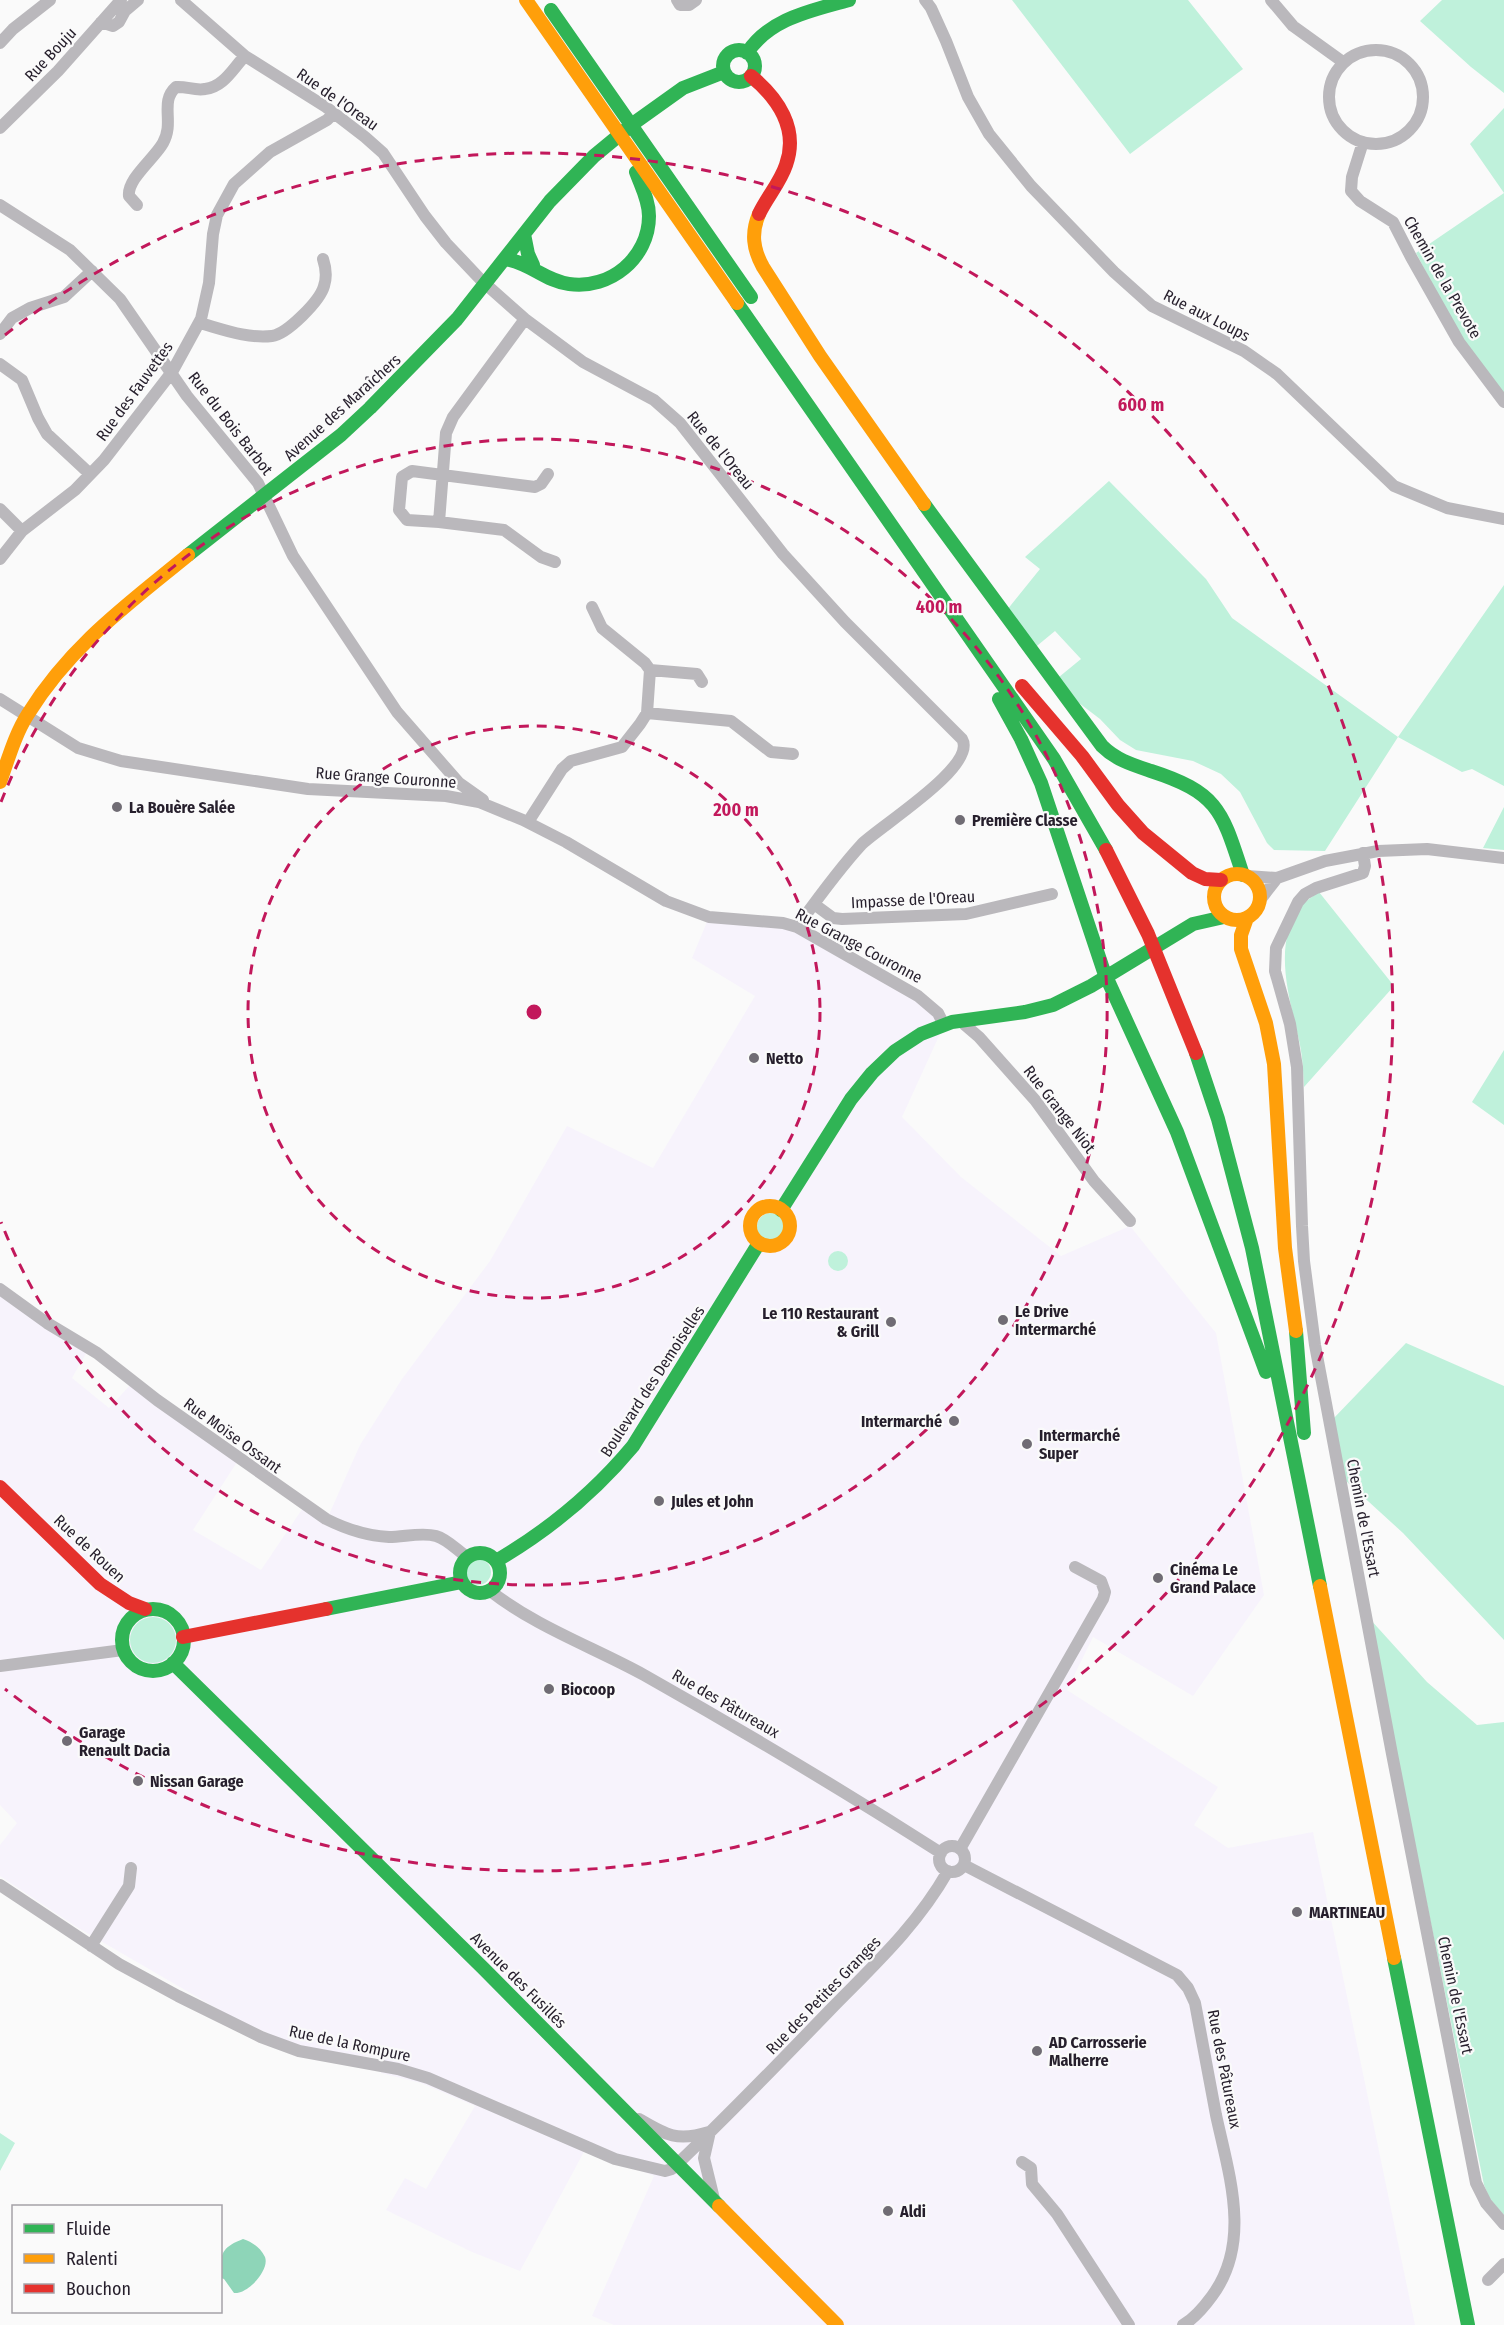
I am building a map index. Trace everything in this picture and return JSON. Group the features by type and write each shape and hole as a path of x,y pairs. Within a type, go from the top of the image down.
{"main road":[{"path":"526,0 1039,736 1093,822 1131,894 1177,998 1212,1095 1236,1175 1289,1428 1468,2325"},
{"path":"544,0 760,310"},
{"path":"747,53 753,40 766,30 793,18 849,0"},
{"path":"741,51 747,53 751,56 755,66 751,76 739,82 730,79 724,72 724,61 731,53 741,51"},
{"name":"Avenue des Maraîchers","path":"0,782 27,715 61,668 104,624 341,435 395,384 457,319 569,180 634,123 682,88 724,72"},
{"path":"751,76 767,88 777,101 785,116 791,148 786,167 757,217 752,237 757,257 881,444 1011,626 1102,746 1120,761 1195,787 1209,798 1225,820 1234,850 1235,877"},
{"path":"505,259 522,261 554,280 570,284 588,284 605,280 633,262 642,249 648,233 650,216 647,200 626,146"},
{"path":"524,234 533,266"},
{"path":"970,636 992,686 1021,739 1041,783 1106,977 1180,1141 1289,1428"},
{"path":"1096,799 1019,681 1082,756 1118,806 1166,854 1192,873 1205,879 1235,877 1257,886 1260,900 1257,908 1247,918 1241,935 1241,949 1266,1023 1274,1064 1285,1248 1295,1322 1305,1438 1278,1300"},
{"path":"781,1210 866,1080 889,1055 905,1042 921,1033 963,1020 1040,1010 1064,1001 1191,925 1206,910 1213,896 1235,877"},
{"path":"1213,896 1218,911 1224,917 1231,920 1247,918"},
{"path":"1191,925 1224,917"},
{"path":"1161,924 1172,950"},
{"path":"768,1206 781,1210 790,1223 786,1238 777,1245 765,1246 759,1243 751,1232 750,1225 755,1213 768,1206"},
{"name":"Boulevard des Demoiselles","path":"496,1561 538,1536 597,1489 611,1474 633,1446 759,1243"},
{"name":"Rue de Rouen","path":"0,1487 29,1523 115,1608 125,1626"},
{"name":"Rue de Rouen","path":"16,1504 35,1518 110,1591 145,1610"},
{"path":"477,1552 484,1553 496,1561 500,1571 499,1578 495,1586 489,1590 476,1593 462,1582 459,1575 460,1566 466,1557 477,1552"},
{"path":"183,1637 462,1582"},
{"path":"159,1609 168,1613 181,1627 183,1646 173,1663 158,1670 141,1668 128,1658 123,1650 122,1634 125,1626 130,1618 145,1610 159,1609"},
{"name":"Avenue des Fusillés","path":"173,1663 630,2114 837,2325"}],"street":[{"path":"0,43 13,29 50,0"},
{"name":"Rue Bouju","path":"0,128 58,71 121,0"},
{"path":"101,22 113,26 138,0"},
{"name":"Rue de l'Oreau","path":"181,0 245,56 333,114 383,153 446,243 485,283 525,318 583,362 654,400 680,423 783,554 845,622 965,744 963,756 940,782 864,842 844,864 797,927"},
{"path":"676,0 680,5 689,5 696,0"},
{"name":"Rue aux Loups","path":"925,0 946,41 968,97 990,134 1032,186 1114,272 1152,306 1244,351 1277,374 1394,486 1446,508 1504,519"},
{"path":"1277,2 1305,36 1343,62"},
{"path":"1383,50 1392,52 1407,61 1423,86 1422,108 1413,127 1394,140 1376,144 1363,142 1347,134 1337,124 1329,102 1331,82 1343,62 1363,51 1383,50"},
{"path":"137,206 129,196 129,185 163,145 169,132 167,100 170,92 176,87 205,89 215,86 222,82 245,56"},
{"name":"Rue des Fauvettes","path":"0,559 22,531 75,490 104,460 172,372 200,323 209,284 213,234 223,202 234,184 270,152 327,120 333,114"},
{"name":"Chemin de la Prevote","path":"1363,142 1352,177 1351,191 1360,201 1394,222 1411,257 1460,342 1504,402"},
{"name":"Rue du Bois Barbot","path":"0,205 70,250 125,305 188,396 258,483 293,556 390,702 459,783 494,808"},
{"path":"200,323 257,337 282,333 320,297 326,277 324,259"},
{"path":"0,334 12,318 30,308 64,297 92,271"},
{"path":"439,522 446,433 453,417 525,318"},
{"path":"0,364 22,380 47,434 90,474"},
{"path":"548,474 541,484 535,487 412,471 402,477 399,510 407,520 504,530 541,557 555,562"},
{"path":"0,509 22,531"},
{"path":"528,822 562,769 571,761 622,747 647,713 650,670 645,663 602,628 591,607"},
{"path":"650,670 697,674 702,682"},
{"name":"Rue Grange Couronne","path":"0,699 27,715 46,730 78,748 104,758 142,766 332,791 460,798 494,808 528,822 566,842 666,901 709,917 783,923 797,927 918,996 938,1013 944,1025"},
{"path":"647,713 731,721 771,752 793,754"},
{"path":"459,783 460,798"},
{"path":"1235,877 1277,878 1314,864 1363,853 1427,849 1504,858"},
{"name":"Chemin de l'Essart","path":"1363,853 1365,866 1362,873 1316,888 1298,902 1280,937 1274,958 1275,971 1292,1030 1297,1067 1304,1261 1317,1355 1339,1477 1476,2183 1486,2203 1504,2224"},
{"path":"1260,900 1277,878"},
{"name":"Impasse de l'Oreau","path":"814,904 833,918 842,919 951,915 983,911 1052,894"},
{"name":"Rue Grange Niot","path":"963,1020 965,1025 979,1037 1035,1100 1094,1181 1130,1221"},
{"name":"Rue Moïse Ossant","path":"0,1289 47,1323 97,1353 165,1406 326,1519 346,1529 371,1535 439,1537 466,1557"},
{"path":"960,1849 1103,1599 1105,1593 1101,1581 1075,1567"},
{"name":"Rue des Pâtureaux","path":"489,1590 532,1620 618,1660 828,1781 941,1853"},
{"path":"0,1666 123,1650"},
{"path":"948,1847 960,1849 965,1857 964,1865 955,1872 948,1871 941,1865 941,1853 948,1847"},
{"name":"Rue des Pâtureaux","path":"964,1865 1177,1976 1188,1988 1196,2003 1234,2198 1234,2239 1225,2274 1216,2290 1204,2307 1183,2325"},
{"path":"91,1946 129,1886 131,1868"},
{"name":"Rue des Petites Granges","path":"678,2163 914,1923 931,1901 948,1871"},
{"name":"Rue de la Rompure","path":"0,1885 91,1946 178,1996 279,2045 299,2051 398,2069 428,2078 547,2131 615,2159 642,2167 665,2171 672,2169 678,2163"},
{"path":"630,2114 672,2136 692,2138 710,2132"},
{"path":"710,2132 704,2158 714,2199"},
{"path":"1022,2162 1031,2168 1032,2184 1057,2214 1129,2325"},
{"path":"1488,2280 1504,2264"}],"shaded area":[{"path":"1012,0 1188,0 1243,69 1130,154"},
{"path":"1442,0 1504,0 1504,93 1420,21"},
{"path":"1504,108 1504,193 1470,144"},
{"path":"1504,193 1504,395 1457,331 1416,253"},
{"path":"1109,481 1206,579 1232,618 1398,737 1325,851 1274,850 1267,843 1240,792 1221,774 1193,761 1136,750 1120,740 1100,719 1079,703 1059,677 1081,659 1055,631 1032,650 1007,610 1040,569 1025,557"},
{"path":"1504,585 1504,786 1472,769 1462,772 1398,737"},
{"path":"1504,807 1504,850 1483,848"},
{"path":"1319,892 1394,986 1304,1087 1301,1050 1285,972 1285,953 1287,935 1293,918 1304,903"},
{"path":"709,917 783,923 906,989 944,1025 902,1117 961,1177 1061,1256 1130,1226 1216,1333 1264,1595 1193,1696 1093,1637 1067,1690 1218,1787 1194,1825 1228,1848 1313,1832 1415,2325 614,2325 592,2316 654,2176 586,2148 520,2271 472,2252 386,2210 405,2178 426,2189 475,2106 421,2083 381,2073 381,2058 335,2053 291,2044 228,2015 75,1926 0,1876 0,1845 17,1823 0,1805 0,1289 89,1348 72,1378 109,1408 133,1382 239,1459 193,1530 261,1570 305,1505 327,1519 360,1445 402,1379 490,1261 567,1126 653,1168 755,996 692,958","holes":["477,1552 491,1556 498,1564 500,1571 495,1586 483,1593 468,1589 459,1575 462,1562"]},
{"path":"1504,1050 1504,1125 1472,1102"},
{"path":"771,1213 781,1217 785,1227 781,1237 771,1241 761,1237 757,1227 761,1217"},
{"path":"838,1251 845,1254 848,1261 845,1268 838,1271 831,1268 828,1261 831,1254"},
{"path":"1406,1343 1504,1386 1504,1640 1403,1533 1346,1481 1333,1419"},
{"path":"478,1559 487,1563 491,1572 487,1581 478,1585 469,1581 465,1572 469,1563"},
{"path":"153,1617 169,1624 176,1640 169,1656 153,1663 137,1656 130,1640 137,1624"},
{"path":"1369,1618 1427,1682 1477,1725 1504,1722 1504,2215 1490,2199 1484,2185"},
{"path":"0,2133 15,2143 0,2171"},
{"path":"243,2239 253,2243 263,2253 266,2262 256,2281 239,2293 234,2293 222,2278 222,2256 230,2246"}],"traffic: fast":[{"path":"747,53 756,41 779,24 806,12 849,0"},
{"path":"551,10 751,297"},
{"path":"739,50 750,55 755,66 750,77 739,82 728,77 723,66 728,55 739,50"},
{"path":"188,555 341,435 370,408 457,319 550,201 594,156 634,123 683,88 724,72"},
{"path":"505,259 569,284 584,285 612,276 634,258 647,231 648,204 636,172"},
{"path":"524,234 533,265"},
{"path":"737,303 1054,759 1106,850"},
{"path":"924,504 1102,746 1125,762 1174,779 1191,788 1215,807 1223,820 1243,875"},
{"path":"999,699 1041,783 1104,972 1177,1132 1266,1372"},
{"path":"781,1210 851,1099 872,1073 895,1051 921,1034 952,1022 1025,1012 1053,1005 1091,986 1193,924 1224,917"},
{"path":"1196,1053 1218,1119 1252,1248 1320,1586"},
{"path":"496,1561 534,1537 570,1510 633,1446 759,1243"},
{"path":"1296,1331 1304,1433"},
{"path":"480,1553 488,1554 494,1559 499,1565 500,1573 499,1581 494,1587 488,1592 480,1593 472,1592 466,1587 461,1581 460,1573 461,1565 466,1559 472,1554 480,1553"},
{"path":"326,1609 462,1582"},
{"path":"153,1609 170,1614 175,1618 179,1623 184,1640 179,1657 175,1662 170,1666 153,1671 136,1666 131,1662 127,1657 122,1640 127,1623 131,1618 136,1614 153,1609"},
{"path":"173,1663 483,1968 719,2206"},
{"path":"1394,1958 1468,2325"}],"traffic: slow":[{"path":"526,0 737,303"},
{"path":"759,214 754,241 763,267 820,356 924,504"},
{"path":"0,782 23,722 63,667 101,627 188,555"},
{"path":"1237,874 1253,881 1260,897 1253,913 1237,920 1221,913 1214,897 1221,881 1237,874"},
{"path":"1247,918 1241,935 1241,949 1266,1023 1274,1064 1285,1248 1296,1331"},
{"path":"770,1206 784,1212 790,1226 784,1240 770,1246 756,1240 750,1226 756,1212 770,1206"},
{"path":"1320,1586 1394,1958"},
{"path":"719,2206 837,2325"}],"traffic: jam":[{"path":"751,76 777,104 788,127 790,139 786,165 759,214"},
{"path":"1022,686 1082,756 1118,805 1143,833 1192,873 1205,879 1221,880"},
{"path":"1106,850 1148,934 1196,1053"},
{"path":"0,1487 100,1584 129,1603 145,1609"},
{"path":"183,1637 326,1609"}],"place":[{"name":"La Bouère Salée","path":"117,807"},
{"name":"Première Classe","path":"960,820"},
{"name":"Netto","path":"754,1058"},
{"name":"Le Drive Intermarché","path":"1003,1320"},
{"name":"Le 110 Restaurant & Grill","path":"891,1322"},
{"name":"Intermarché","path":"954,1421"},
{"name":"Intermarché Super","path":"1027,1444"},
{"name":"Jules et John","path":"659,1501"},
{"name":"Cinéma Le Grand Palace","path":"1158,1578"},
{"name":"Biocoop","path":"549,1689"},
{"name":"Garage Renault Dacia","path":"67,1741"},
{"name":"Nissan Garage","path":"138,1781"},
{"name":"MARTINEAU","path":"1297,1912"},
{"name":"AD Carrosserie Malherre","path":"1037,2051"},
{"name":"Aldi","path":"888,2211"}]}
